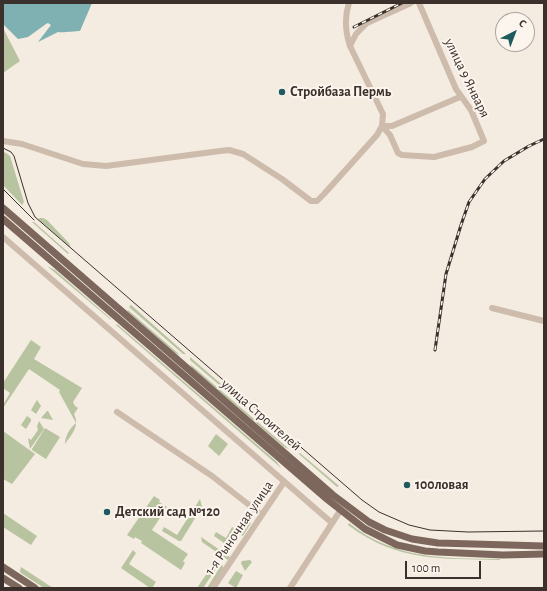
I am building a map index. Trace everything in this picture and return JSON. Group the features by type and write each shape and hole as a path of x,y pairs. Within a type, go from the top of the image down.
{"main road":[{"name":"улица Строителей","path":"3,208 343,503 374,525 400,536 438,543 544,546"},
{"name":"улица Строителей","path":"3,220 340,511 365,529 397,545 438,552 503,555 544,554"},
{"path":"340,511 343,503"},
{"path":"3,567 35,588"},
{"path":"3,578 19,588"}],"street":[{"path":"3,141 22,144 83,164 106,166 220,150 239,152 282,179 311,201 317,201 377,135 382,126 383,114 350,46 345,26 349,3"},
{"path":"350,46 356,34 367,24 411,3"},
{"name":"улица 9 Января","path":"382,126 390,135 400,155 434,157 472,147 484,141 467,103 460,97 456,89 419,3"},
{"path":"382,126 392,126 460,97"},
{"path":"3,237 332,523"},
{"path":"492,308 544,321"},
{"path":"117,412 212,476 262,514"},
{"name":"1-я Рыночная улица","path":"214,588 284,482"},
{"path":"290,588 340,511"}],"green space":[{"path":"3,28 20,61 3,73"},
{"path":"3,152 10,156 24,202 22,205 3,185"},
{"path":"40,218 47,220 69,243 71,248 38,219"},
{"path":"32,222 34,222 69,253 68,254"},
{"path":"47,266 55,270 111,320"},
{"path":"131,305 186,354 183,354 129,307"},
{"path":"128,310 180,355 175,353 127,311"},
{"path":"117,324 276,461 281,468 116,325"},
{"path":"31,340 41,347 34,359 82,388 73,402 78,408 74,414 76,423 59,392 60,390 29,369 3,408 3,405 10,393 3,388 3,383"},
{"path":"190,357 295,448 293,448 190,360"},
{"path":"190,364 289,449 284,447 193,369"},
{"path":"37,400 41,406 36,414 31,410"},
{"path":"48,411 53,420 41,418"},
{"path":"27,416 31,419 31,421 26,429 21,425"},
{"path":"39,421 44,429 30,449 28,438 31,440 38,430 37,426"},
{"path":"76,423 73,433 65,444 66,438 68,432"},
{"path":"45,428 60,437 46,459 32,450"},
{"path":"3,431 35,454 12,484 3,479"},
{"path":"216,434 228,444 219,456 208,446"},
{"path":"300,453 339,486 337,487 299,454"},
{"path":"154,496 160,500 159,502 167,507 152,530 188,554 183,561 185,563 181,570 141,543 142,541 127,535"},
{"path":"200,499 202,507 181,541 162,531 164,527 177,535"},
{"path":"3,513 37,536 31,545 3,527"},
{"path":"243,517 251,523 243,536 237,532 231,540 228,538 224,543 214,536 216,532 226,538 232,527 239,531 245,523 240,520"},
{"path":"349,523 366,535 384,544 402,550 440,557 500,560 439,558 403,552 385,546 367,537 348,525"},
{"path":"201,537 230,557 228,560 202,542"},
{"path":"133,550 136,553 129,564 156,582 152,588 121,568"},
{"path":"216,560 220,563 203,588 197,588"},
{"path":"250,560 252,562 245,571 241,563 242,561"},
{"path":"222,564 223,568 211,588 207,588"},
{"path":"21,567 53,588 44,588 21,573"},
{"path":"236,571 243,575 236,588 228,583"}],"water":[{"path":"3,3 92,3 80,31 58,32 38,42 51,25 48,23 28,37 18,39 3,24"}],"tram line":[{"path":"3,148 11,152 14,156 28,203 35,217 362,500 379,512 409,525 430,530 468,532 544,531"},
{"path":"3,189 34,220"}],"railway":[{"path":"354,27 402,3"},
{"path":"435,350 446,274 469,202 485,179 504,161 544,139"}],"place":[{"name":"Стройбаза Пермь","path":"282,92"},
{"name":"100ловая","path":"407,485"},
{"name":"Детский сад №120","path":"107,512"}]}
